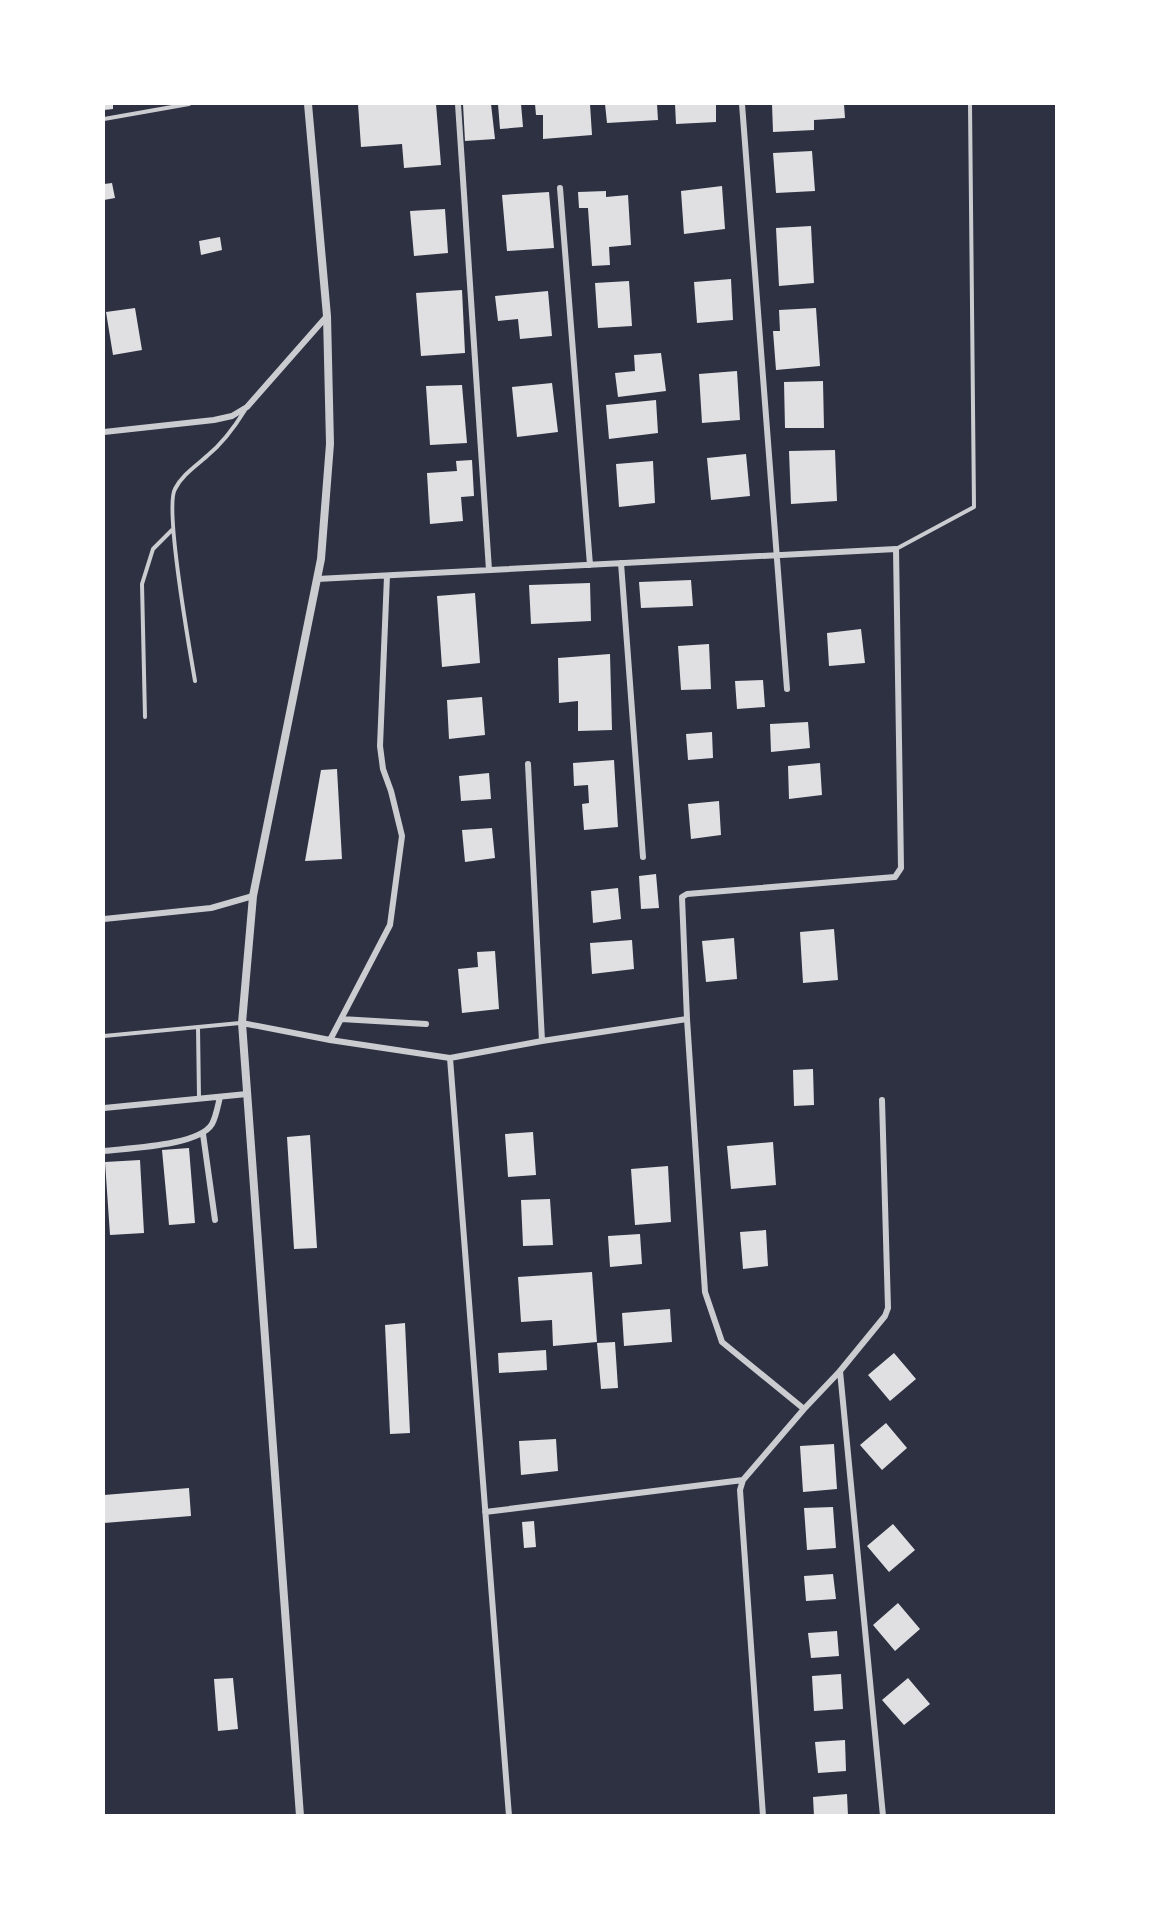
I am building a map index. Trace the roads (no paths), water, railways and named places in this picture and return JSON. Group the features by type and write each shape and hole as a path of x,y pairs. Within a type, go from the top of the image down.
{"street":[{"path":"300,1815 242,1023 253,896 321,559 330,444 327,316 308,104"},
{"path":"458,104 489,570"},
{"path":"742,104 787,689"},
{"path":"560,188 590,565"},
{"path":"104,432 232,416 247,407 327,316"},
{"path":"317,579 896,549 901,868 895,877 687,894 682,897 687,1019 705,1292 722,1342 804,1409"},
{"path":"621,563 644,857"},
{"path":"330,1040 390,925 402,836 383,769 380,746 387,576"},
{"path":"528,764 542,1041"},
{"path":"104,919 211,909 253,896"},
{"path":"341,1018 426,1024"},
{"path":"242,1023 330,1040 450,1058 542,1041 687,1019"},
{"path":"450,1058 508,1815"},
{"path":"104,1108 247,1094"},
{"path":"104,1151 183,1141 203,1134 212,1124 220,1097"},
{"path":"763,1815 740,1490 743,1480 840,1371 885,1316 888,1308 882,1100"},
{"path":"203,1134 215,1220"},
{"path":"840,1371 883,1815"},
{"path":"485,1512 743,1480"}],"lane":[{"path":"104,118 189,104"},
{"path":"896,549 974,507 970,104"},
{"path":"195,681 172,529 173,491 188,472 232,432 247,407"},
{"path":"145,717 142,584 153,549 172,529"},
{"path":"104,1036 242,1023"},
{"path":"198,1027 199,1099"}]}
